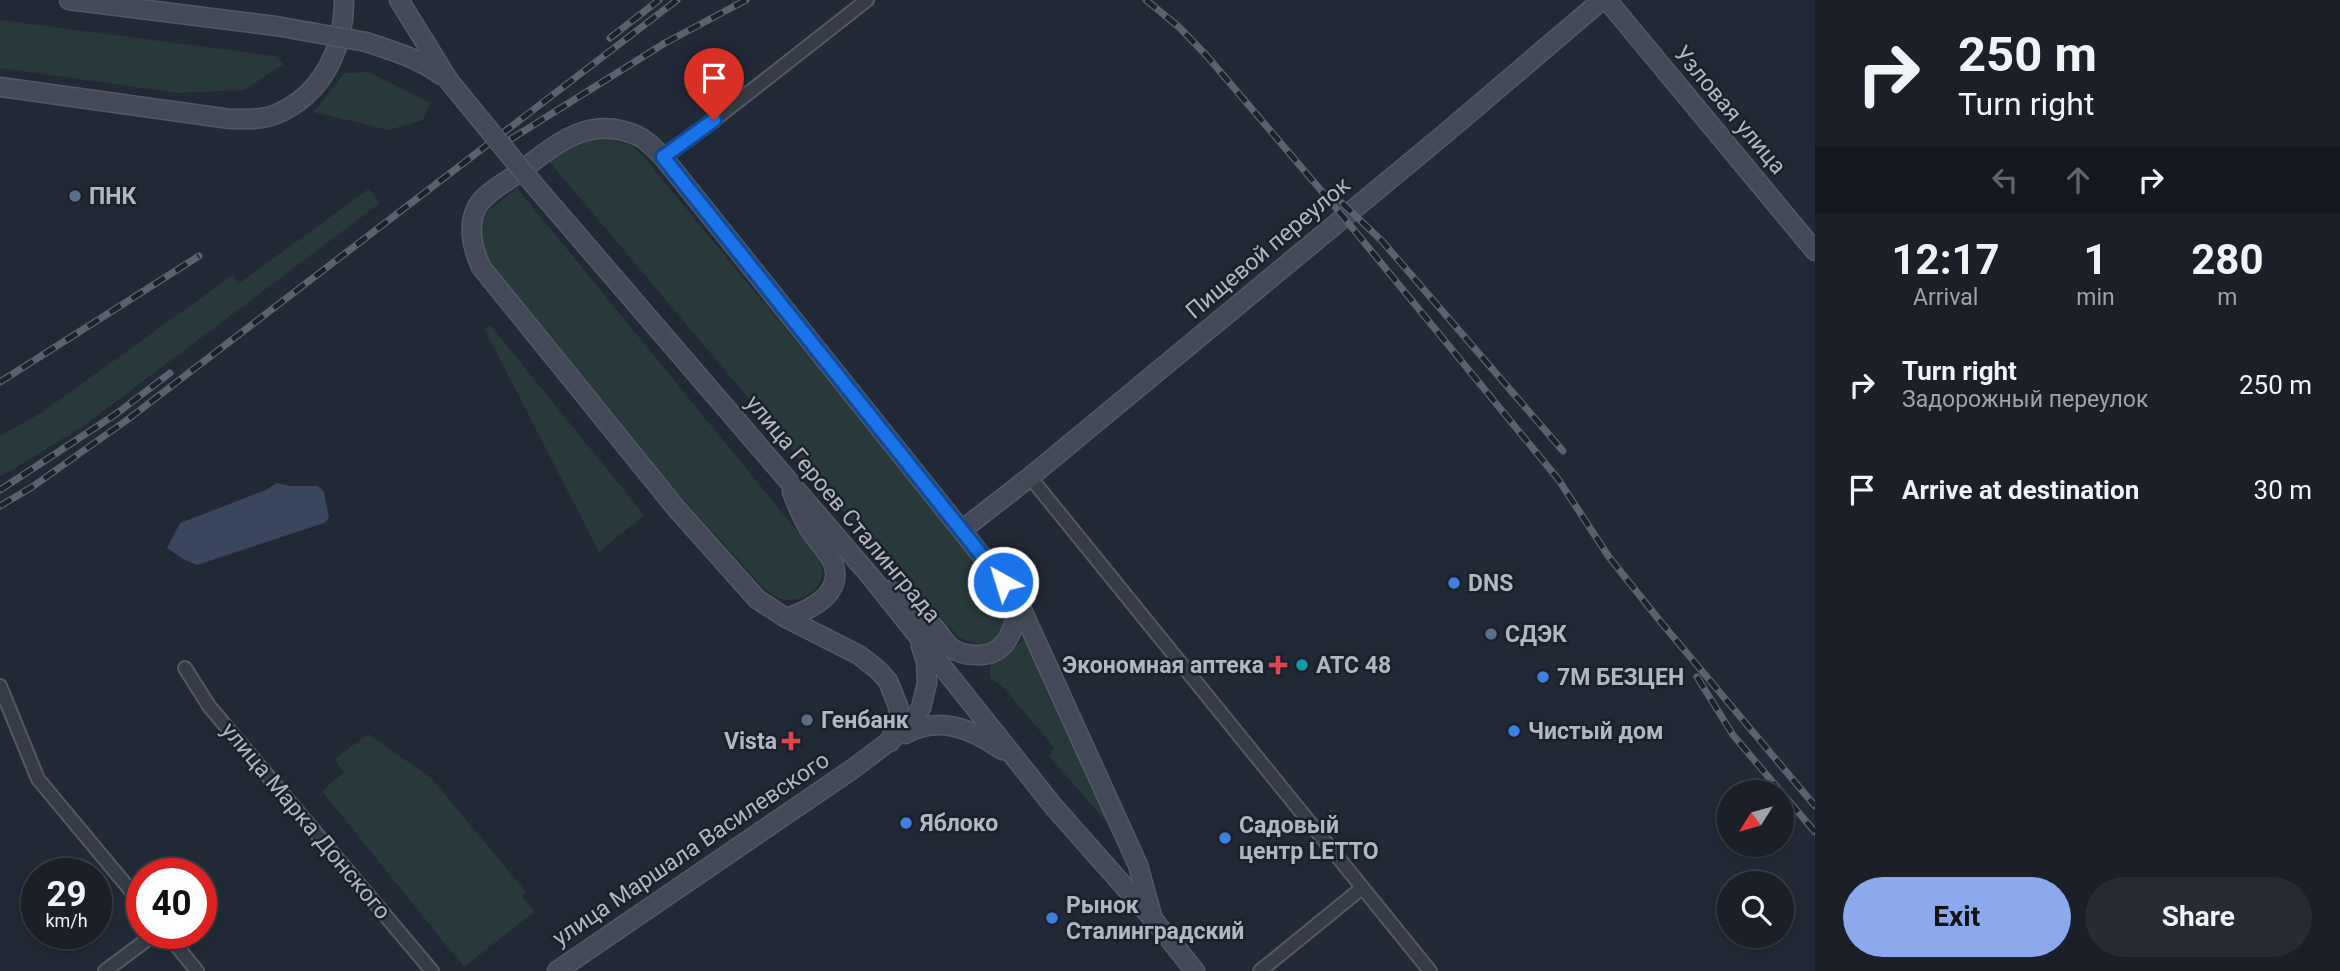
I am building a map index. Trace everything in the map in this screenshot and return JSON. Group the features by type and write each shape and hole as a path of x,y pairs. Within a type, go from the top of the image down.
{"street":[{"path":"69,0 276,26 366,42 427,64 449,81"},
{"path":"0,87 230,119 255,119 273,115 305,95 331,65 340,35 344,0"},
{"path":"399,0 449,81"},
{"path":"663,157 867,0"},
{"name":"Узловая улица","path":"1605,0 1815,251"},
{"name":"Пищевой переулок","path":"962,530 1030,477 1605,0"},
{"name":"улица Героев Сталинграда","path":"449,81 530,180 871,576 1054,807 1195,971"},
{"path":"890,742 899,716 894,694 878,670 859,655 786,618 757,599 676,508 491,280 475,254 471,237 476,208 510,179 575,133 603,128 640,136 663,157 1018,601 1138,865 1153,919"},
{"path":"783,473 807,526 835,569 831,589 824,598 811,609 786,618"},
{"path":"1030,477 1430,971"},
{"path":"871,576 919,612 951,648 964,654 981,656 995,652 1008,641 1014,628 1018,601"},
{"name":"улица Маршала Василевского","path":"557,971 890,742 916,718 927,684 926,662 916,634"},
{"name":"улица Марка Донского","path":"185,668 209,706 432,971"},
{"path":"0,686 38,779 126,885"},
{"path":"890,742 933,723 956,726 974,732 1018,762"},
{"path":"1260,971 1362,888"},
{"path":"105,971 135,949"},
{"path":"179,949 197,971"}],"shaded area":[{"path":"0,20 275,56 284,64 244,90 177,93 0,68"},
{"path":"369,72 430,103 423,120 389,130 314,112 344,73"},
{"path":"600,137 631,145 642,155 1003,599 1002,633 992,644 972,643 959,637 868,540 548,160 572,145"},
{"path":"517,188 816,554 822,575 819,584 811,593 794,600 782,599 769,592 757,580 638,447 483,259 480,225 487,212"},
{"path":"369,189 380,203 82,427 0,477 0,436 41,413 233,275 238,284"},
{"path":"491,326 644,515 599,552 484,328"},
{"path":"1027,635 1111,827 1049,756 1054,747 1002,686 990,678 993,660 1012,650"},
{"path":"368,734 431,778 526,892 522,896 534,912 464,967 322,791 344,772 335,759"}],"water":[{"path":"277,483 318,486 324,492 329,518 324,523 197,565 167,548 180,523 266,490"}],"railway":[{"path":"610,38 659,0"},
{"path":"0,506 32,487 127,420 677,0"},
{"path":"511,139 665,43 746,0"},
{"path":"1146,0 1179,27 1206,55 1336,208 1558,479 1609,557 1660,621 1815,806"},
{"path":"1342,203 1382,241 1563,451"},
{"path":"0,382 199,256"},
{"path":"0,490 116,414 170,373"},
{"path":"1697,677 1733,735 1815,832"}],"place":[{"name":"ПНК","path":"75,196"},
{"name":"DNS","path":"1454,583"},
{"name":"СДЭК","path":"1491,634"},
{"name":"Экономная аптека","path":"1278,665"},
{"name":"АТС 48","path":"1302,665"},
{"name":"7М БЕЗЦЕН","path":"1543,677"},
{"name":"Генбанк","path":"807,720"},
{"name":"Чистый дом","path":"1514,731"},
{"name":"Vista","path":"791,741"},
{"name":"Яблоко","path":"906,823"},
{"name":"Садовый центр LETTO","path":"1225,838"},
{"name":"Рынок Сталинградский","path":"1052,918"}],"route":[{"path":"714,120 663,157 1003,582"}]}
